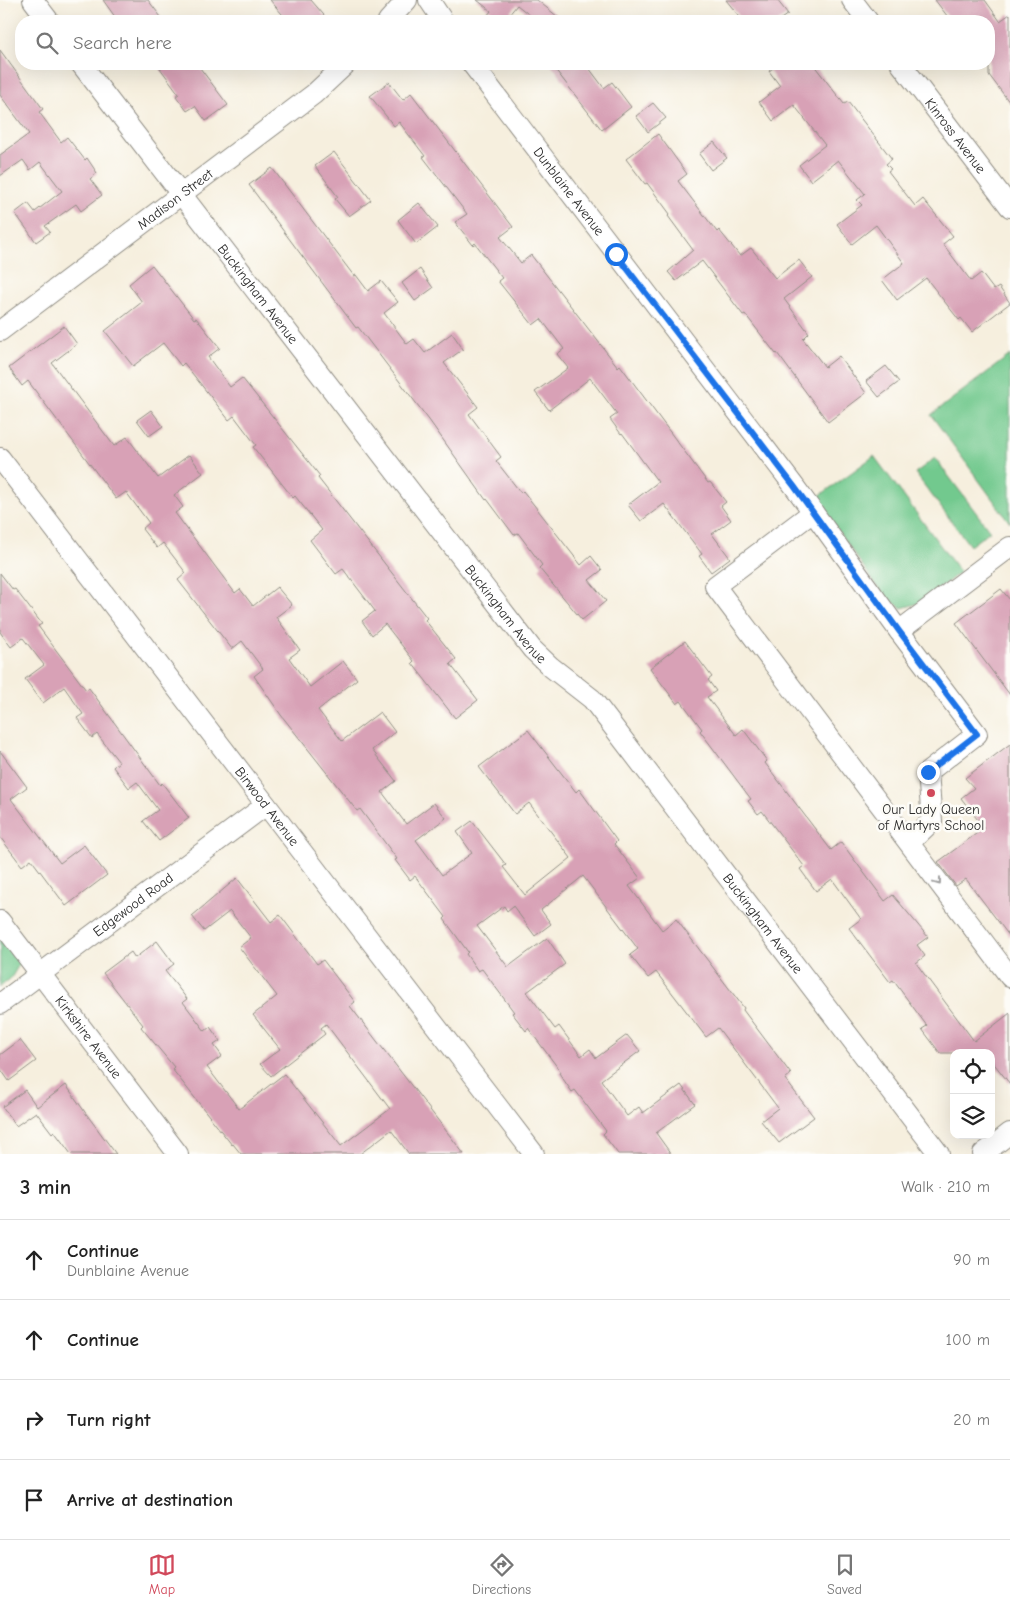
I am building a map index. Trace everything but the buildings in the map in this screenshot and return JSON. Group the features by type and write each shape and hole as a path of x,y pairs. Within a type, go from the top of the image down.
{"street":[{"path":"33,0 44,15"},
{"path":"393,15 407,0"},
{"path":"429,0 439,15"},
{"path":"852,0 863,15"},
{"name":"Buckingham Avenue","path":"86,70 532,649 551,668 592,699 939,1154"},
{"name":"Madison Street","path":"0,332 314,94 340,70"},
{"name":"Dunblaine Avenue","path":"477,70 794,486 899,631 977,734 928,772 932,821 909,843"},
{"name":"Kinross Avenue","path":"906,70 1010,207"},
{"name":"Birwood Avenue","path":"0,458 534,1154"},
{"path":"813,512 715,586 1010,977"},
{"path":"899,631 1010,547"},
{"name":"Edgewood Road","path":"0,1004 266,805"},
{"name":"Kirkshire Avenue","path":"0,921 178,1154"},
{"path":"983,1154 1010,1133"}],"green space":[{"path":"1010,355 1010,523 931,415"},
{"path":"874,456 960,572 923,602 902,608 885,597 815,499"},
{"path":"935,458 990,531 970,546 915,473"},
{"path":"0,936 20,963 11,978 0,987"}],"place":[{"name":"Our Lady Queen of Martyrs School","path":"931,793"}],"route":[{"path":"616,254 794,486 899,631 977,734 928,772"}]}
